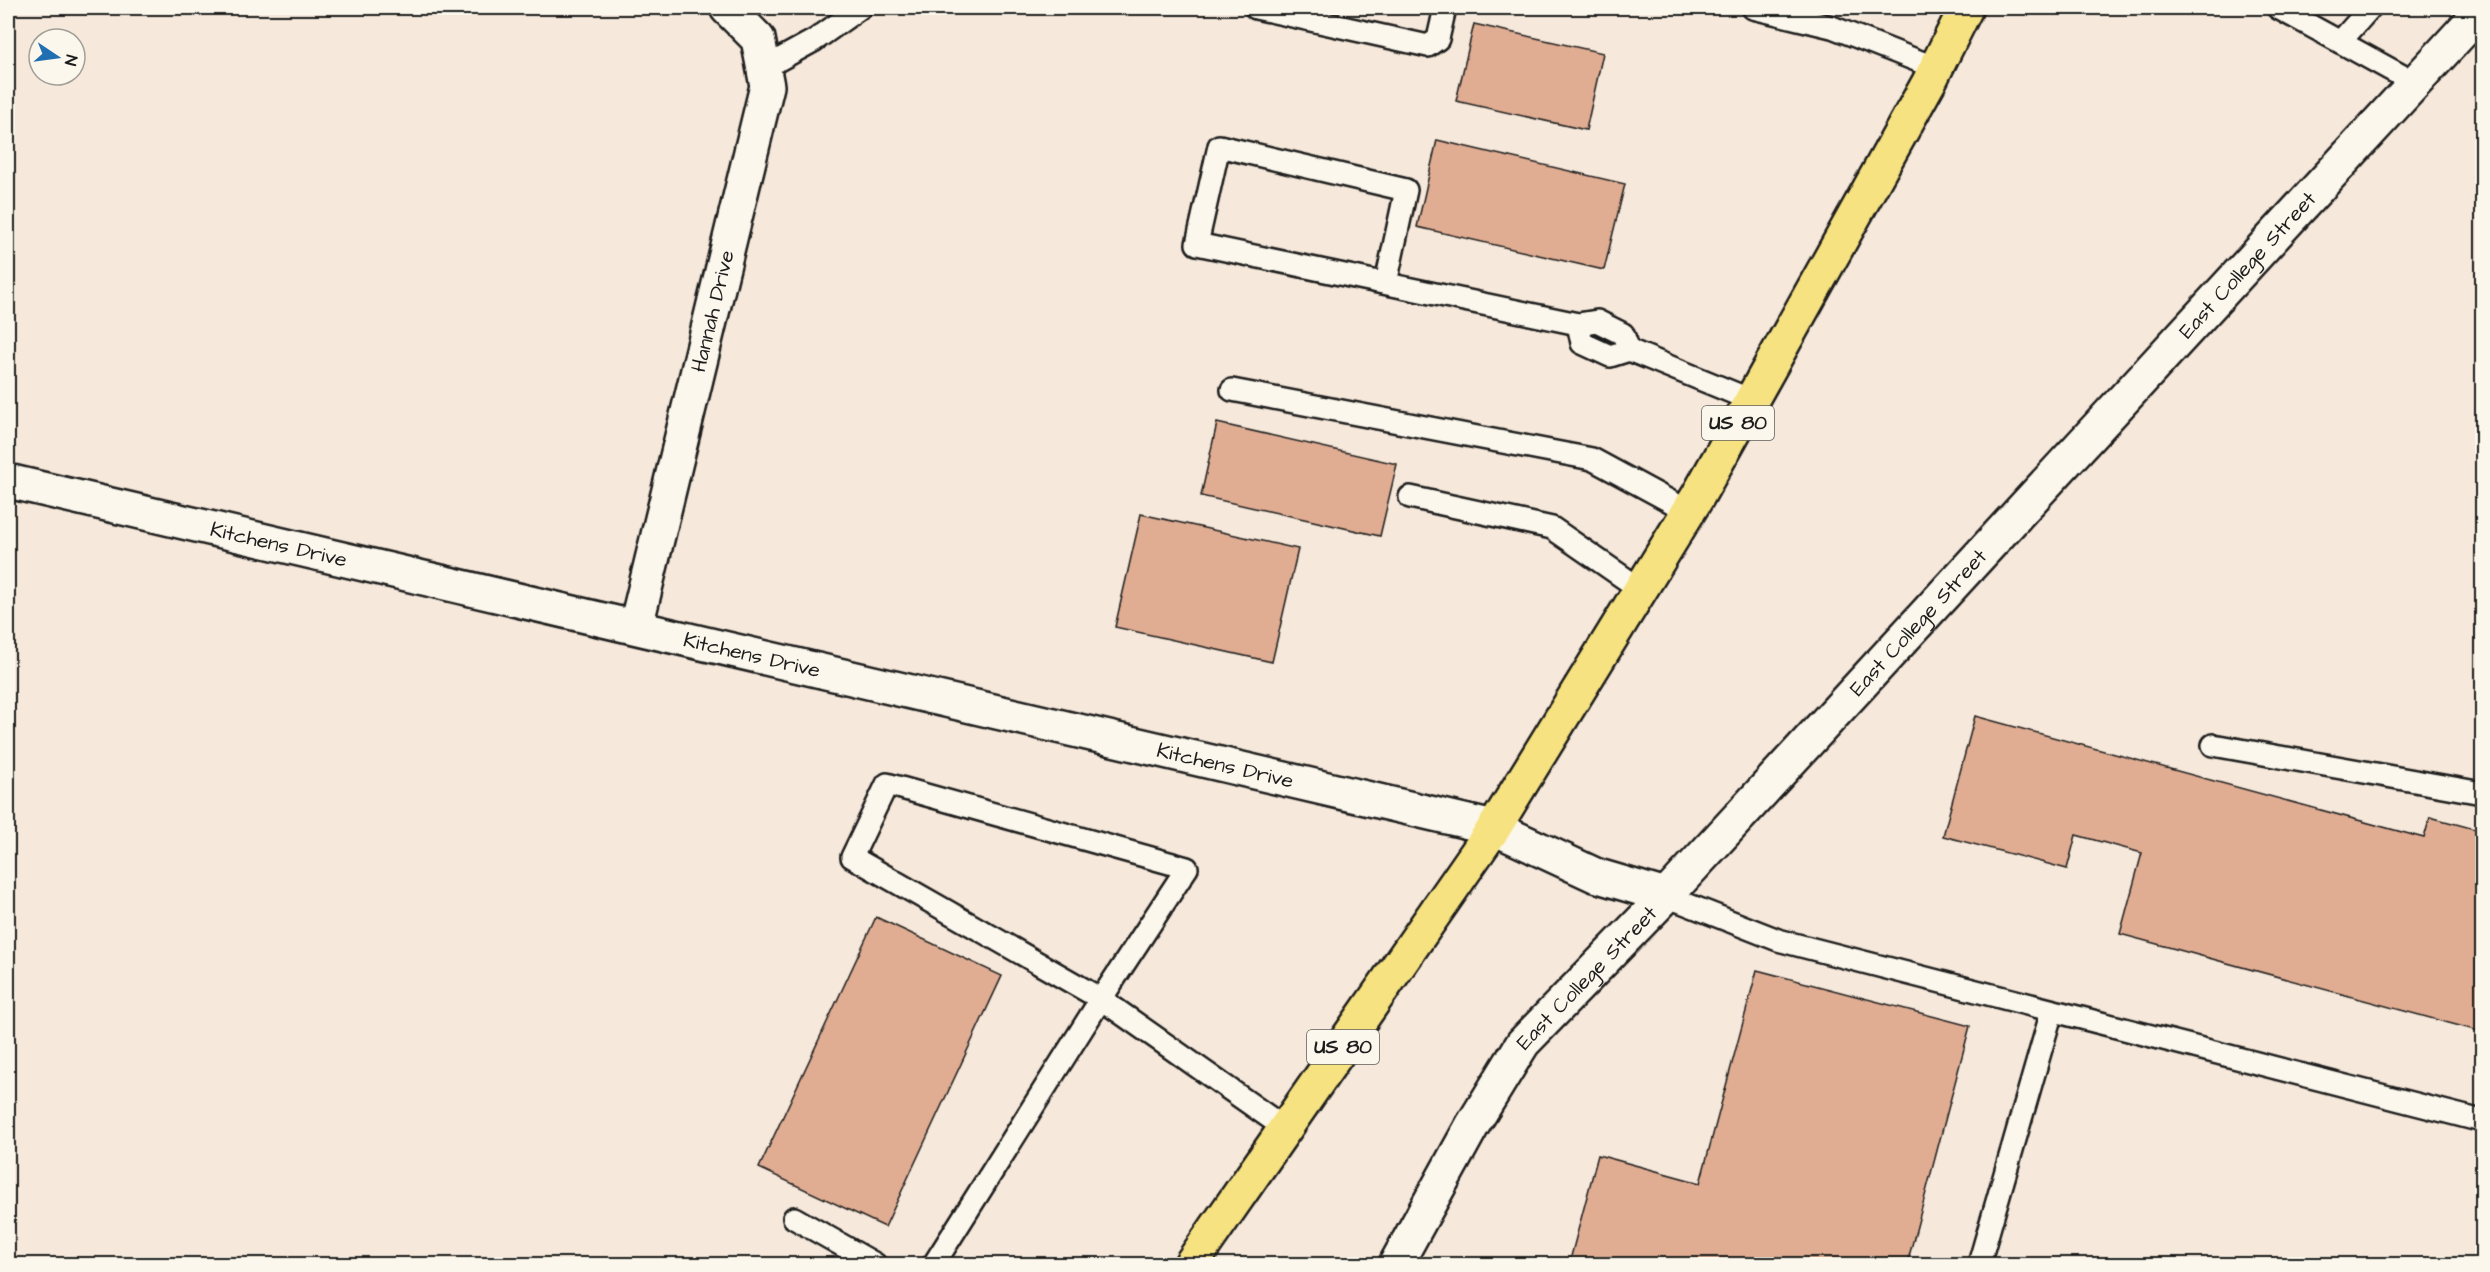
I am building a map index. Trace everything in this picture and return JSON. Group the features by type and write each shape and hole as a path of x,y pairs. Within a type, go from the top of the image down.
{"main road":[{"name":"US 80","path":"1191,1264 1494,828 1688,511 1936,68 1966,8"}],"street":[{"name":"Hannah Drive","path":"636,626 767,86 758,39 727,8"},
{"name":"East College Street","path":"1396,1264 1472,1126 1523,1043 1666,896 2482,10"},
{"name":"Kitchens Drive","path":"8,481 1494,828 1595,875 1666,896"}],"lane":[{"path":"764,68 815,40 860,8"},
{"path":"1256,8 1428,46 1438,39 1445,8"},
{"path":"1753,8 1832,27 1936,68"},
{"path":"2278,8 2415,83"},
{"path":"2340,42 2370,8"},
{"path":"1386,283 1406,190 1219,146 1197,244 1578,324 1597,321 1623,334 1629,350 1751,400"},
{"path":"1232,390 1592,459 1688,511"},
{"path":"1410,497 1552,528 1640,589"},
{"path":"2213,745 2482,793"},
{"path":"934,1264 1101,999 1187,868 887,784 852,857 1101,999 1286,1129"},
{"path":"1666,896 1778,940 2482,1121"},
{"path":"1979,1264 2052,1011"},
{"path":"794,1218 875,1264"}],"building":[{"path":"1474,24 1603,53 1586,130 1456,101"},
{"path":"1437,140 1625,184 1604,270 1417,227"},
{"path":"1217,423 1397,464 1380,536 1201,496"},
{"path":"1141,514 1298,549 1272,662 1115,627"},
{"path":"1975,716 2424,838 2430,817 2482,831 2482,1032 2120,934 2142,853 2076,835 2067,869 1943,836"},
{"path":"876,917 1002,976 885,1227 759,1168"},
{"path":"1757,970 1970,1026 1907,1264 1569,1264 1598,1155 1700,1183"}]}
